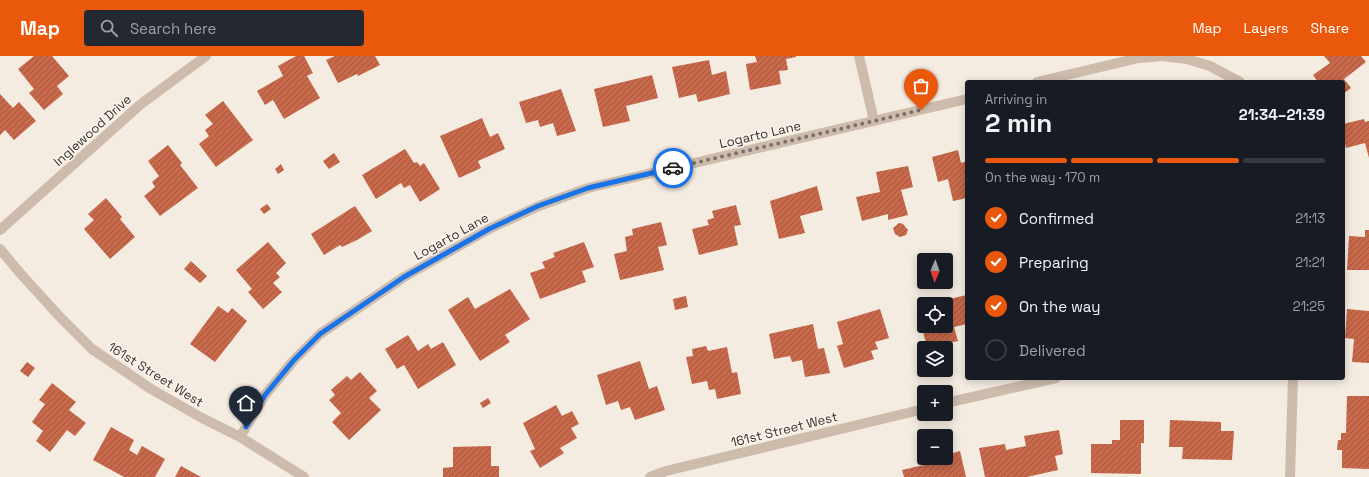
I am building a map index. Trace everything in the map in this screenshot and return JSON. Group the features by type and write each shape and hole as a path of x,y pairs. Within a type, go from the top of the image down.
{"street":[{"name":"Inglewood Drive","path":"0,230 141,104 206,56"},
{"path":"859,56 874,121"},
{"path":"1046,80 1139,58 1162,56 1187,59 1210,66 1236,80"},
{"name":"Logarto Lane","path":"240,437 265,395 294,360 320,334 404,277 489,229 538,206 588,188 965,98"},
{"name":"161st Street West","path":"0,249 59,316 92,349 151,389 202,418 240,437 304,477"},
{"path":"953,401 1047,380"},
{"path":"1290,477 1293,380"},
{"name":"161st Street West","path":"650,477 666,471 917,411"}],"building":[{"path":"34,56 52,56 69,76 57,86 63,94 44,110 29,93 34,89 18,69"},
{"path":"296,56 304,56 313,73 307,76 320,98 284,119 273,100 265,105 257,91 283,76 278,66"},
{"path":"335,56 375,56 380,65 358,76 357,74 338,83 326,60"},
{"path":"755,56 796,57 786,59 788,70 779,71 781,84 750,90 746,64 757,62"},
{"path":"1324,56 1361,56 1366,62 1344,79 1345,80 1317,80 1313,75 1330,63"},
{"path":"709,60 712,75 726,71 730,94 698,102 696,94 679,98 672,67"},
{"path":"652,75 658,98 626,106 630,121 603,127 594,89"},
{"path":"1345,80 1351,88 1345,92"},
{"path":"561,89 576,131 557,136 553,123 540,127 538,120 526,123 519,102"},
{"path":"0,94 13,108 19,102 36,121 14,140 5,130 0,135"},
{"path":"223,101 253,140 216,167 199,144 209,136 205,130 213,124 205,115"},
{"path":"482,118 490,137 498,133 505,149 478,161 481,168 459,178 440,136"},
{"path":"1364,119 1365,122 1369,121 1369,158 1365,143 1346,148 1345,124"},
{"path":"168,145 182,163 180,165 198,188 160,216 144,196 155,187 152,182 159,176 148,161"},
{"path":"405,149 414,163 417,162 420,166 424,163 440,189 420,202 410,185 404,188 401,183 376,199 362,175"},
{"path":"958,150 961,163 965,162 965,198 953,201 948,179 938,182 932,157"},
{"path":"334,153 340,162 329,169 323,161"},
{"path":"281,164 284,170 278,174 275,169"},
{"path":"908,166 913,187 901,190 908,215 888,220 888,214 862,221 856,197 880,192 876,172"},
{"path":"817,186 823,210 800,216 805,233 779,239 770,201"},
{"path":"106,198 122,217 120,219 135,237 110,259 84,229 94,220 88,214"},
{"path":"267,204 271,209 264,214 260,209"},
{"path":"736,205 741,225 734,226 738,245 699,255 692,229 709,225 707,220 714,218 712,211"},
{"path":"355,206 372,231 342,247 340,245 324,255 311,234"},
{"path":"661,222 667,245 658,247 664,270 620,280 614,254 627,251 625,237 633,235 632,229"},
{"path":"899,223 903,224 908,230 906,235 900,237 895,234 893,228"},
{"path":"1365,230 1369,230 1369,270 1347,270 1349,236 1365,237"},
{"path":"268,242 286,263 276,273 280,277 273,283 282,292 263,309 248,292 252,289 236,270"},
{"path":"584,242 594,267 582,271 586,282 540,299 530,273 545,268 542,262 555,257 553,253"},
{"path":"191,261 207,276 200,283 184,269"},
{"path":"510,289 530,319 505,335 510,342 480,361 448,310 468,297 475,309"},
{"path":"965,295 965,324 954,327 958,341 925,341 923,333 953,333 953,298"},
{"path":"686,296 688,307 675,310 673,299"},
{"path":"218,306 228,313 232,308 247,321 215,362 190,344"},
{"path":"880,309 889,338 875,342 878,349 871,351 874,359 844,368 837,346 843,344 837,322"},
{"path":"1347,309 1369,311 1369,363 1352,362 1354,339 1345,338"},
{"path":"813,324 818,349 824,348 830,373 805,377 802,360 792,362 790,356 774,359 769,334"},
{"path":"408,335 418,351 428,344 431,349 443,342 456,365 418,389 404,365 397,369 385,349"},
{"path":"706,346 708,351 727,347 732,373 737,372 741,394 717,399 715,389 709,390 707,381 692,384 686,357 693,356 692,349"},
{"path":"640,361 649,389 657,386 665,410 635,420 630,407 621,410 618,401 606,405 597,375"},
{"path":"27,362 35,368 28,377 20,371"},
{"path":"360,372 377,391 369,398 381,410 349,440 332,422 341,413 329,400 335,395 331,390 347,376 351,380"},
{"path":"52,383 76,402 69,410 86,423 75,436 67,430 50,452 36,441 43,431 32,422 45,404 39,400"},
{"path":"1347,396 1369,396 1369,469 1342,468 1342,450 1337,450 1338,440 1341,440 1341,433 1346,433"},
{"path":"488,398 491,403 483,408 480,403"},
{"path":"556,405 562,416 572,411 579,424 571,428 577,438 560,448 564,453 540,468 530,451 535,449 523,423"},
{"path":"1120,420 1144,420 1144,443 1141,443 1141,474 1091,473 1091,444 1112,444 1112,440 1120,440"},
{"path":"1170,420 1221,422 1221,431 1234,431 1232,460 1182,459 1183,447 1169,447"},
{"path":"111,427 134,440 129,450 137,455 142,446 165,459 155,477 124,477 93,460"},
{"path":"1059,430 1063,454 1055,456 1058,470 1027,477 985,477 979,448 1005,444 1006,450 1026,446 1024,436"},
{"path":"491,446 491,466 499,466 499,477 443,477 443,468 453,467 453,447"},
{"path":"960,451 966,477 904,477 902,470 924,465 953,465 953,453"},
{"path":"181,466 201,477 175,477"}],"way so far":[{"path":"673,168 921,110"}],"route":[{"path":"246,427 265,395 294,360 320,334 404,277 489,229 538,206 588,188 673,168"}]}
